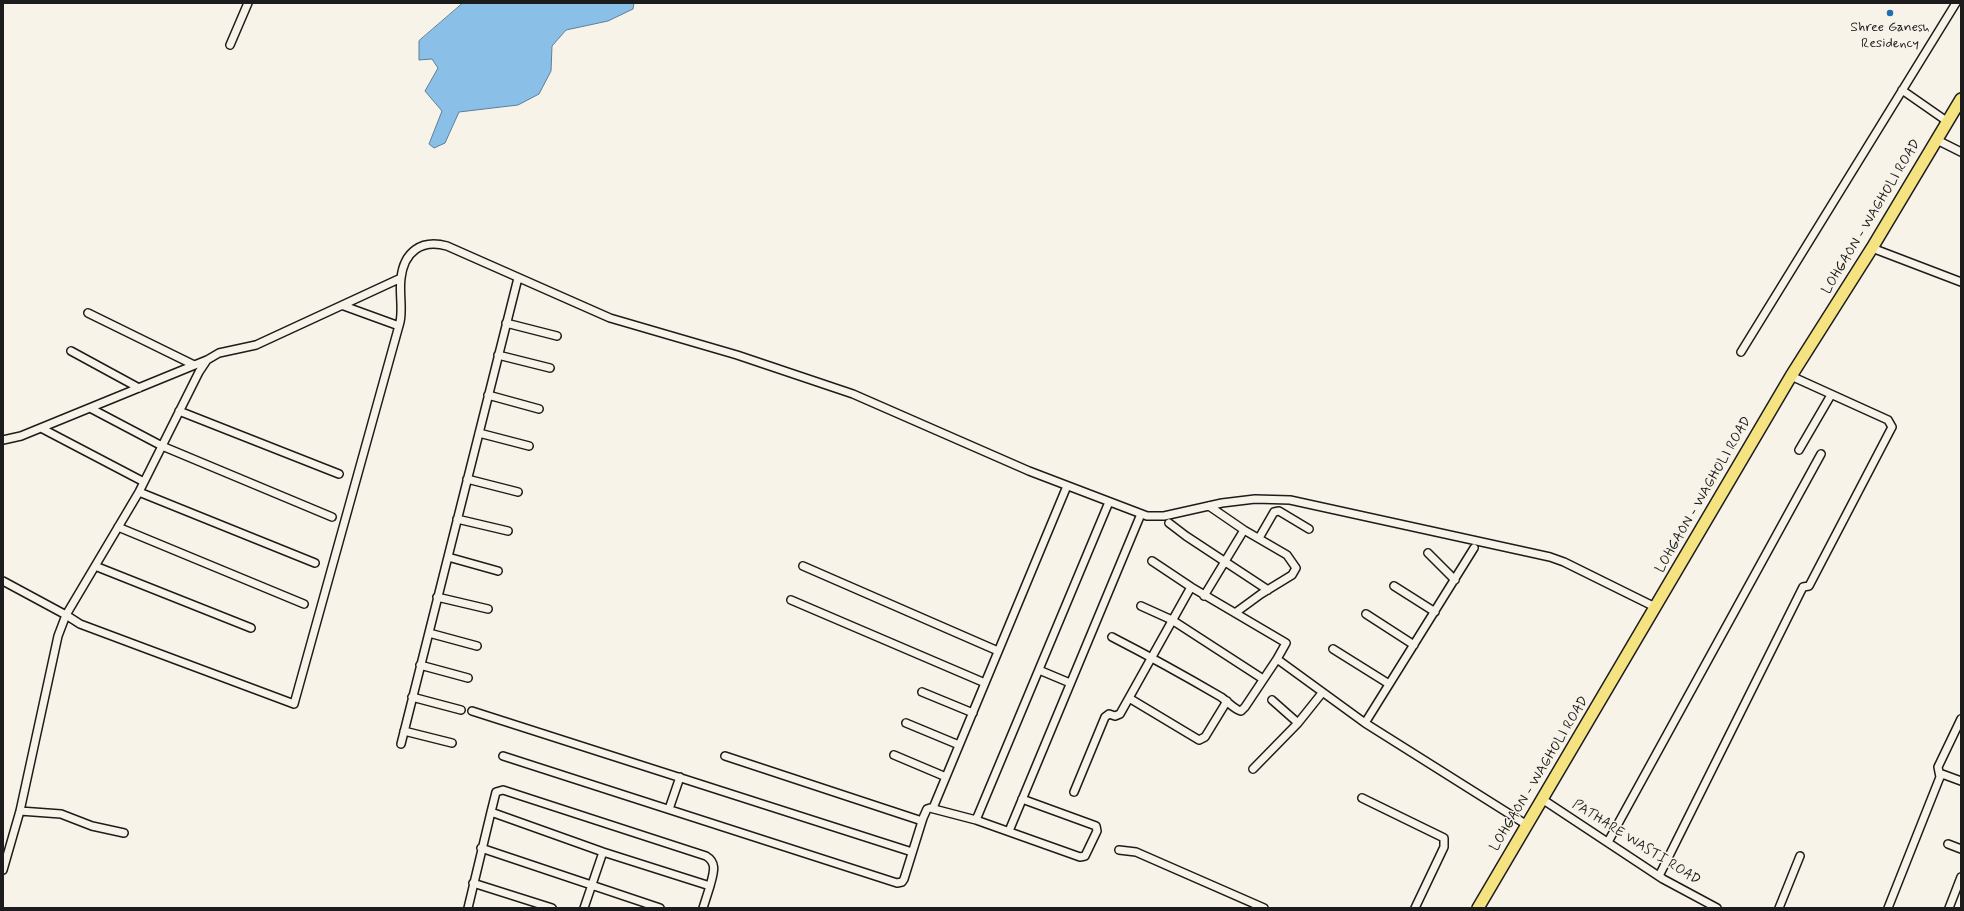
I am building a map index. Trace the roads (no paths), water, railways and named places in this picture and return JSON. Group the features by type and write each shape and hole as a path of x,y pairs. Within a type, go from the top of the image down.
{"main road":[{"name":"LOHGAON - WAGHOLI ROAD","path":"1478,908 1791,376 1872,248 1961,99"}],"street":[{"path":"230,45 248,3"},
{"path":"1741,352 1956,3"},
{"path":"1902,90 1948,122"},
{"path":"1937,140 1961,152"},
{"path":"3,581 80,624 294,704 399,326 401,316 401,278 408,256 423,244 431,243 447,246 610,318 736,355 853,394 891,409 974,448 1141,514 1152,517 1164,516 1210,506 1255,499 1303,501 1556,559 1655,608"},
{"path":"1872,248 1961,282"},
{"path":"3,440 21,436 41,428 208,360 219,353 256,345 344,306 401,278"},
{"path":"401,744 518,278"},
{"path":"344,306 399,326"},
{"path":"88,313 194,365"},
{"path":"506,323 557,336"},
{"path":"71,351 139,388"},
{"path":"498,355 550,368"},
{"path":"3,870 20,811 58,636 66,615 139,492 199,372 208,360"},
{"path":"1659,876 1803,587 1809,586 1892,427 1888,420 1791,376"},
{"path":"488,395 539,409"},
{"path":"1799,450 1831,395"},
{"path":"90,408 162,446 332,517"},
{"path":"179,412 339,474"},
{"path":"41,428 144,482"},
{"path":"479,433 529,446"},
{"path":"1608,842 1821,454"},
{"path":"467,479 518,492"},
{"path":"933,808 1067,486"},
{"path":"139,492 315,563"},
{"path":"976,820 1109,502"},
{"path":"1210,506 1244,530 1287,555 1296,568 1292,575 1235,613"},
{"path":"1259,538 1274,512 1278,511 1309,529"},
{"path":"1009,832 1141,514"},
{"path":"457,519 508,531"},
{"path":"1169,523 1186,536 1268,590"},
{"path":"118,527 304,604"},
{"path":"1204,596 1244,530"},
{"path":"1365,723 1474,548"},
{"path":"1428,553 1455,580"},
{"path":"448,557 498,571"},
{"path":"1112,637 1152,657 1227,701 1241,711 1277,659 1286,643 1204,596 1152,561"},
{"path":"95,566 251,628"},
{"path":"803,566 998,651"},
{"path":"1394,586 1435,612"},
{"path":"1074,792 1105,717 1109,714 1118,716 1191,588"},
{"path":"438,597 488,609"},
{"path":"791,600 985,683"},
{"path":"1141,606 1172,620 1263,679"},
{"path":"1366,614 1414,645"},
{"path":"428,633 477,646"},
{"path":"1333,649 1389,684"},
{"path":"1277,659 1365,723 1527,825"},
{"path":"420,665 468,678"},
{"path":"1039,670 1070,683"},
{"path":"922,692 973,713"},
{"path":"1253,769 1298,723 1322,693"},
{"path":"412,697 461,710"},
{"path":"1129,698 1199,740 1205,737 1227,701"},
{"path":"1272,700 1298,723"},
{"path":"472,711 912,852"},
{"path":"1888,908 1940,777 1938,767 1961,719"},
{"path":"906,723 959,745"},
{"path":"404,731 452,743"},
{"path":"894,755 946,778"},
{"path":"503,756 897,883 902,882 904,879 927,809 933,808 976,820 1083,857 1085,856 1097,831 1096,826 1092,823 1022,799"},
{"path":"725,756 922,821"},
{"path":"1940,777 1942,774 1946,774 1961,781"},
{"path":"669,809 680,777"},
{"path":"468,908 481,848 496,792 503,790 706,856 711,859 714,864 710,886 703,908"},
{"path":"1362,798 1444,838 1444,847 1416,908"},
{"name":"PATHARE WASTI ROAD","path":"1542,799 1659,876 1717,908"},
{"path":"20,811 62,814 92,826 124,833"},
{"path":"491,812 603,852 710,886"},
{"path":"1948,844 1961,849"},
{"path":"481,848 660,908"},
{"path":"1119,850 1136,852 1264,908"},
{"path":"584,908 603,852"},
{"path":"1779,908 1800,856"},
{"path":"1949,908 1961,877"},
{"path":"474,883 552,908"}],"water":[{"path":"463,3 634,3 633,9 608,21 566,30 552,46 551,71 539,94 518,105 459,112 445,143 434,148 429,144 442,111 425,91 438,68 432,59 419,60 419,41"}],"place":[{"name":"Shree Ganesh Residency","path":"1890,13"}]}
